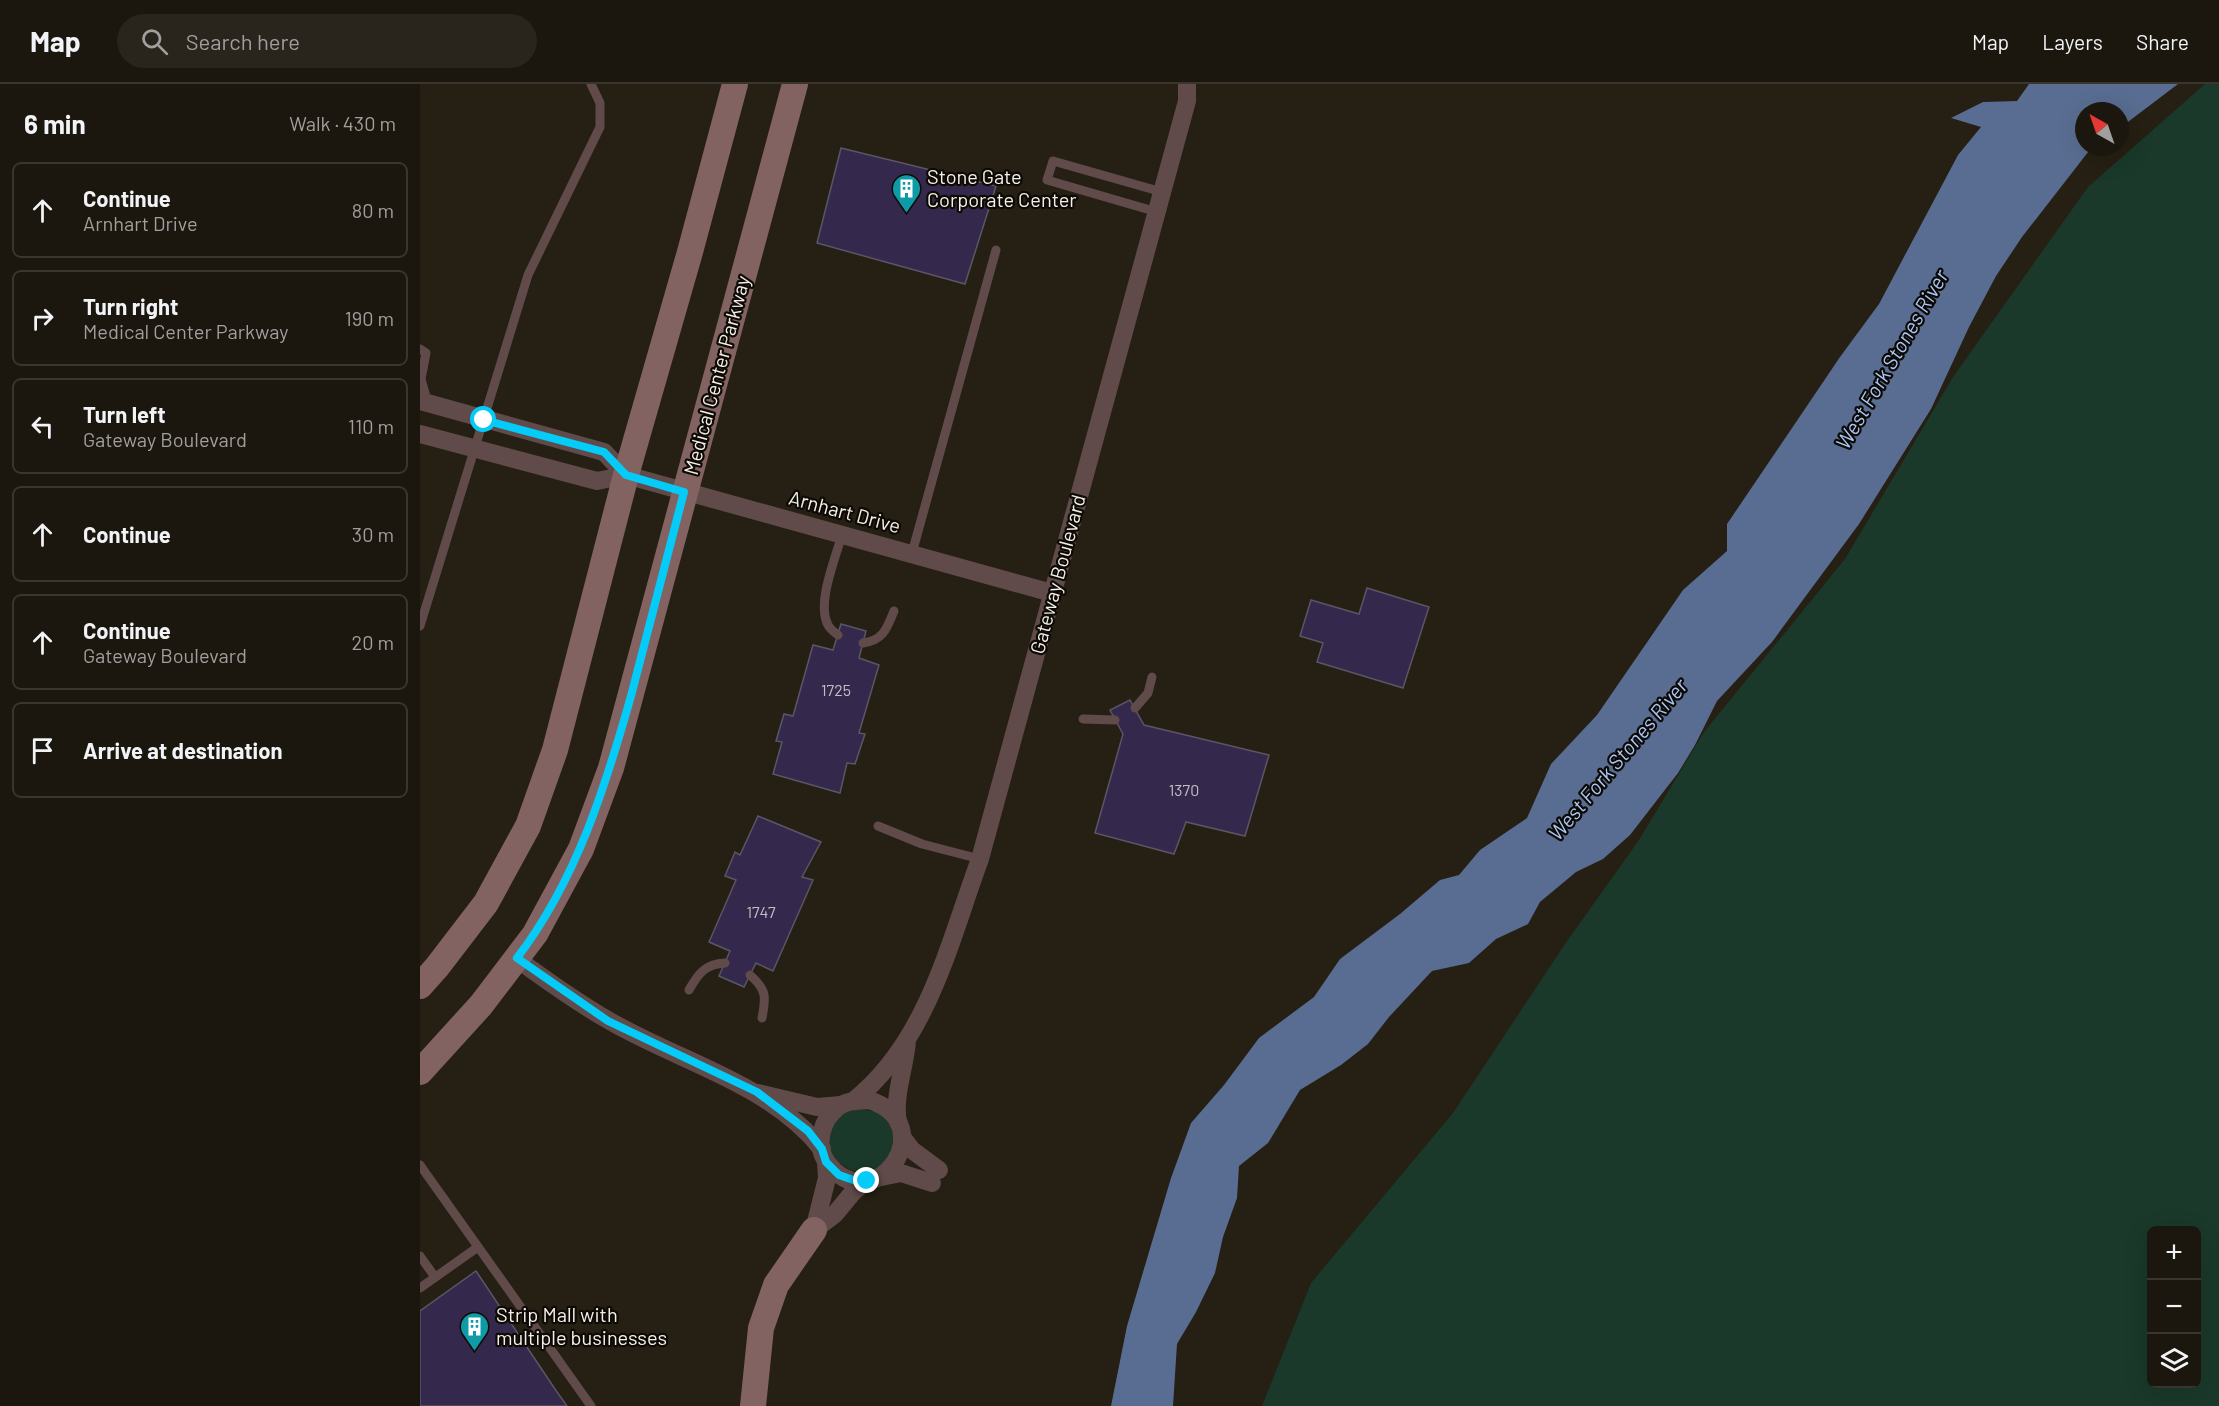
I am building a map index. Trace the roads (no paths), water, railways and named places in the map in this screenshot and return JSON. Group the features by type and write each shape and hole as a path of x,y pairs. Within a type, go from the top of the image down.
{"main road":[{"path":"420,986 486,903 528,826 558,740 626,475 735,84"},
{"name":"Medical Center Parkway","path":"420,1071 481,1005 535,934 581,849 607,778 795,84"},
{"path":"753,1406 761,1328 776,1285 814,1230"}],"street":[{"name":"Gateway Boulevard","path":"907,1041 937,979 980,859 1157,212 1187,92 1200,84"},
{"name":"Arnhart Drive","path":"424,403 604,452 626,475"},
{"name":"Arnhart Drive","path":"420,434 597,481 626,475 1052,593"},
{"path":"517,958 608,1021 757,1092 817,1107 868,1100 879,1103 891,1111 900,1130 936,1177 901,1173 859,1182 839,1175 808,1131 757,1092"},
{"path":"814,1230 827,1178 820,1142 823,1122 876,1080 907,1041"},
{"path":"814,1230 835,1214 854,1191 892,1168 898,1160 902,1146 897,1099 905,1065 907,1041"}],"lane":[{"path":"420,626 528,275 600,128 600,103 591,84"},
{"path":"1157,212 1047,180 1053,161 1162,192"},
{"path":"912,553 996,250"},
{"path":"423,351 421,379 424,403"},
{"path":"838,635 828,626 824,611 826,591 842,534"},
{"path":"863,643 875,641 886,631 894,611"},
{"path":"1135,708 1148,693 1152,677"},
{"path":"1083,719 1115,720"},
{"path":"878,826 922,844 980,859"},
{"path":"688,990 699,974 714,964 725,963"},
{"path":"750,975 760,984 766,998 762,1018"},
{"path":"420,1166 591,1406"},
{"path":"420,1288 478,1247"},
{"path":"420,1256 435,1277"}],"water":[{"name":"West Fork Stones River","path":"2029,84 2178,84 2129,121 2129,102 2075,102 2075,156 2085,156 2022,237 1996,276 1969,327 1931,409 1859,524 1772,642 1717,701 1678,773 1630,835 1603,859 1576,872 1540,902 1528,924 1496,939 1469,963 1432,971 1389,1017 1368,1044 1341,1065 1300,1090 1268,1143 1239,1166 1237,1198 1223,1237 1215,1273 1177,1344 1173,1406 1111,1406 1127,1326 1171,1178 1191,1123 1224,1085 1259,1038 1314,997 1340,959 1400,914 1440,880 1459,875 1480,850 1527,818 1551,764 1597,715 1683,590 1727,551 1727,524 1840,357 1879,304 1958,155 1981,127 1951,118 1983,102 2017,101"}],"place":[{"name":"Stone Gate Corporate Center","path":"906,214"},
{"name":"Strip Mall with multiple businesses","path":"475,1352"}]}
